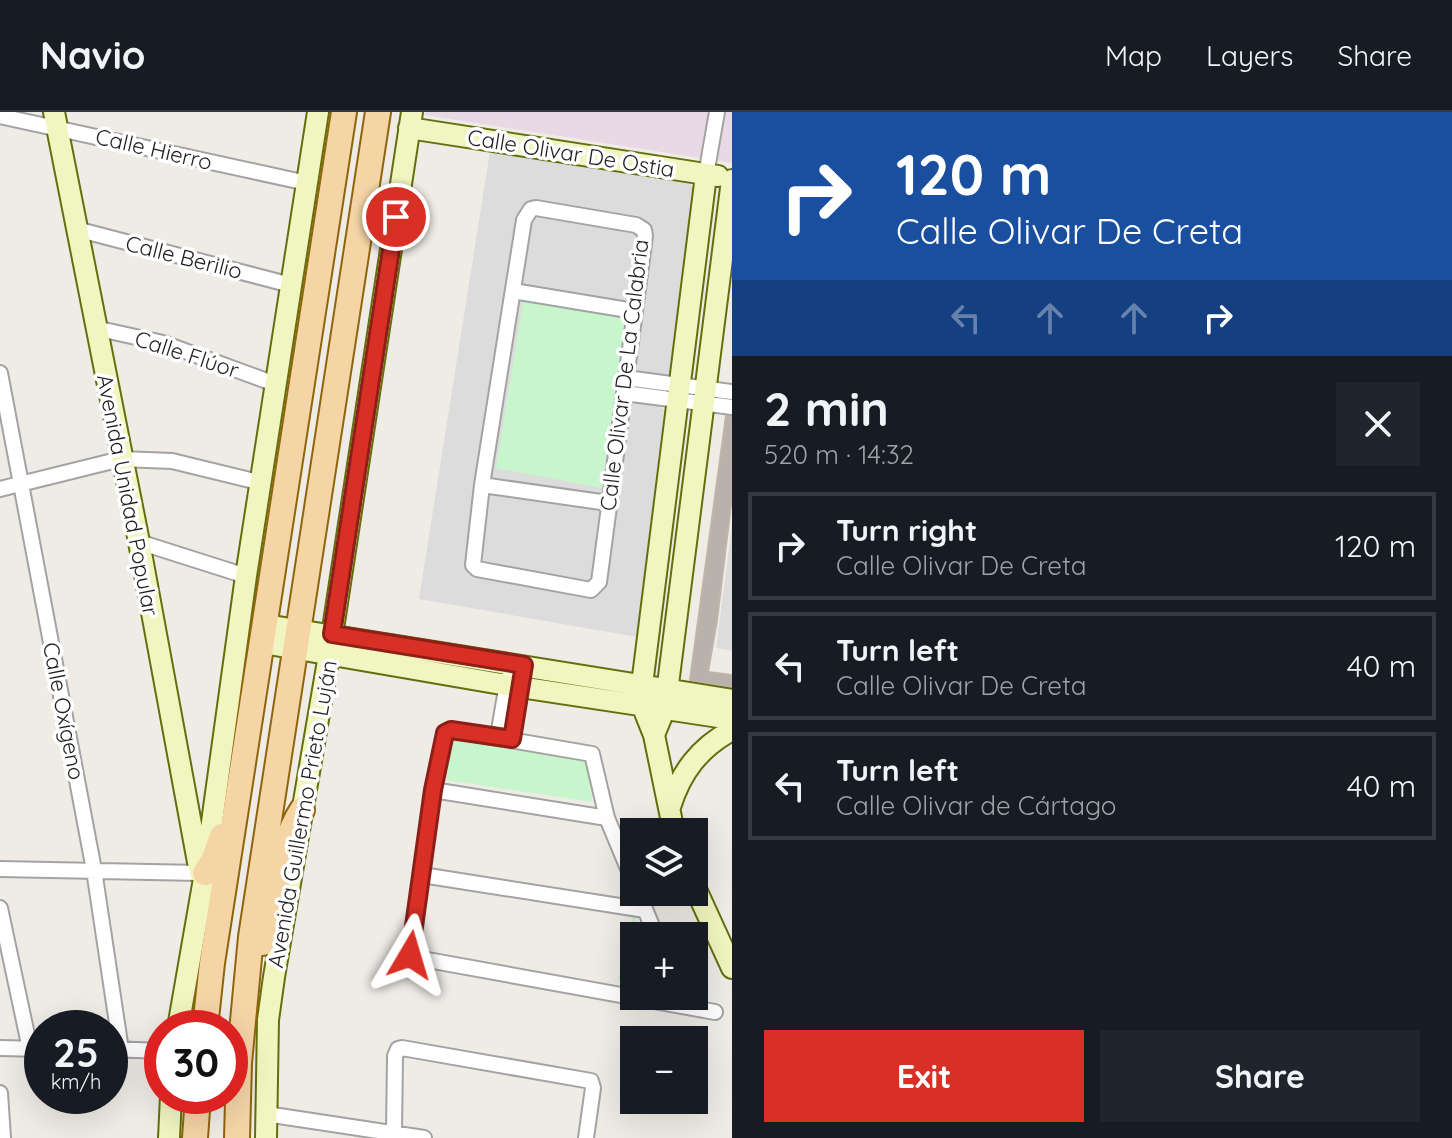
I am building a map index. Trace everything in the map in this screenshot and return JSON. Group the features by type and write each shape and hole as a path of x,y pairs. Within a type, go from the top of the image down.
{"main road":[{"path":"328,112 324,188 329,218"},
{"path":"207,1010 344,112"},
{"name":"Avenida Guillermo Prieto Luján","path":"237,1138 239,1063 251,937 378,112"},
{"path":"202,873 216,854 243,773"},
{"path":"247,983 273,911 292,826 302,810"},
{"path":"195,1138 197,1114"}],"street":[{"path":"181,1010 318,112"},
{"path":"671,818 654,735 642,695 677,392 717,112"},
{"name":"Calle Hierro","path":"0,116 55,119 307,183"},
{"name":"Avenida Unidad Popular","path":"55,119 202,873"},
{"name":"Calle Olivar De Ostia","path":"410,120 732,179"},
{"name":"Avenida Guillermo Prieto Luján","path":"266,1138 268,1020 329,655 410,120"},
{"path":"654,735 666,698 732,179"},
{"name":"Calle Olivar De La Calabria","path":"531,209 641,227 645,236 599,582 591,590 474,567 482,485 513,291 524,220 531,209"},
{"name":"Calle Berilio","path":"76,229 291,285"},
{"path":"513,291 634,311"},
{"name":"Calle Flúor","path":"95,328 163,343 278,385"},
{"name":"Calle Oxígeno","path":"0,373 94,870 111,1010"},
{"path":"625,386 704,396 732,407"},
{"path":"704,396 732,392"},
{"path":"0,489 121,459 172,461 262,483"},
{"path":"482,485 608,503"},
{"path":"139,542 246,576"},
{"path":"265,634 297,638 332,634 517,664 642,695"},
{"path":"297,638 329,655 514,686 732,700"},
{"path":"505,738 517,664"},
{"path":"666,698 732,719"},
{"path":"669,811 677,784 687,767 703,750 732,730"},
{"path":"620,849 607,818 592,754 447,731 433,790 410,951 411,957 416,959 620,991"},
{"path":"433,790 607,818"},
{"path":"0,869 202,873"},
{"path":"422,875 645,910"},
{"path":"643,906 650,922"},
{"path":"704,906 732,968"},
{"path":"0,908 26,1010"},
{"path":"708,1010 715,1012"},
{"path":"0,1048 24,1049"},
{"path":"394,1133 395,1056 402,1048 591,1081 593,1088 586,1138"},
{"path":"0,1093 3,1138"},
{"path":"169,1138 170,1114"},
{"path":"266,1114 424,1138"}],"shaded area":[{"path":"425,112 732,112 732,163 425,115"},
{"path":"490,151 690,184 694,190 671,375 653,376 649,403 664,409 637,637 419,599"},
{"path":"732,526 732,651 716,648"}],"green space":[{"path":"524,296 626,313 602,488 496,468"},
{"path":"453,734 584,755 593,802 446,780"}],"building":[{"path":"726,416 732,417 732,496 708,672 732,675 732,687 690,680"}],"route":[{"path":"396,217 332,634 524,665 512,739 451,730 443,738 410,955"}]}
